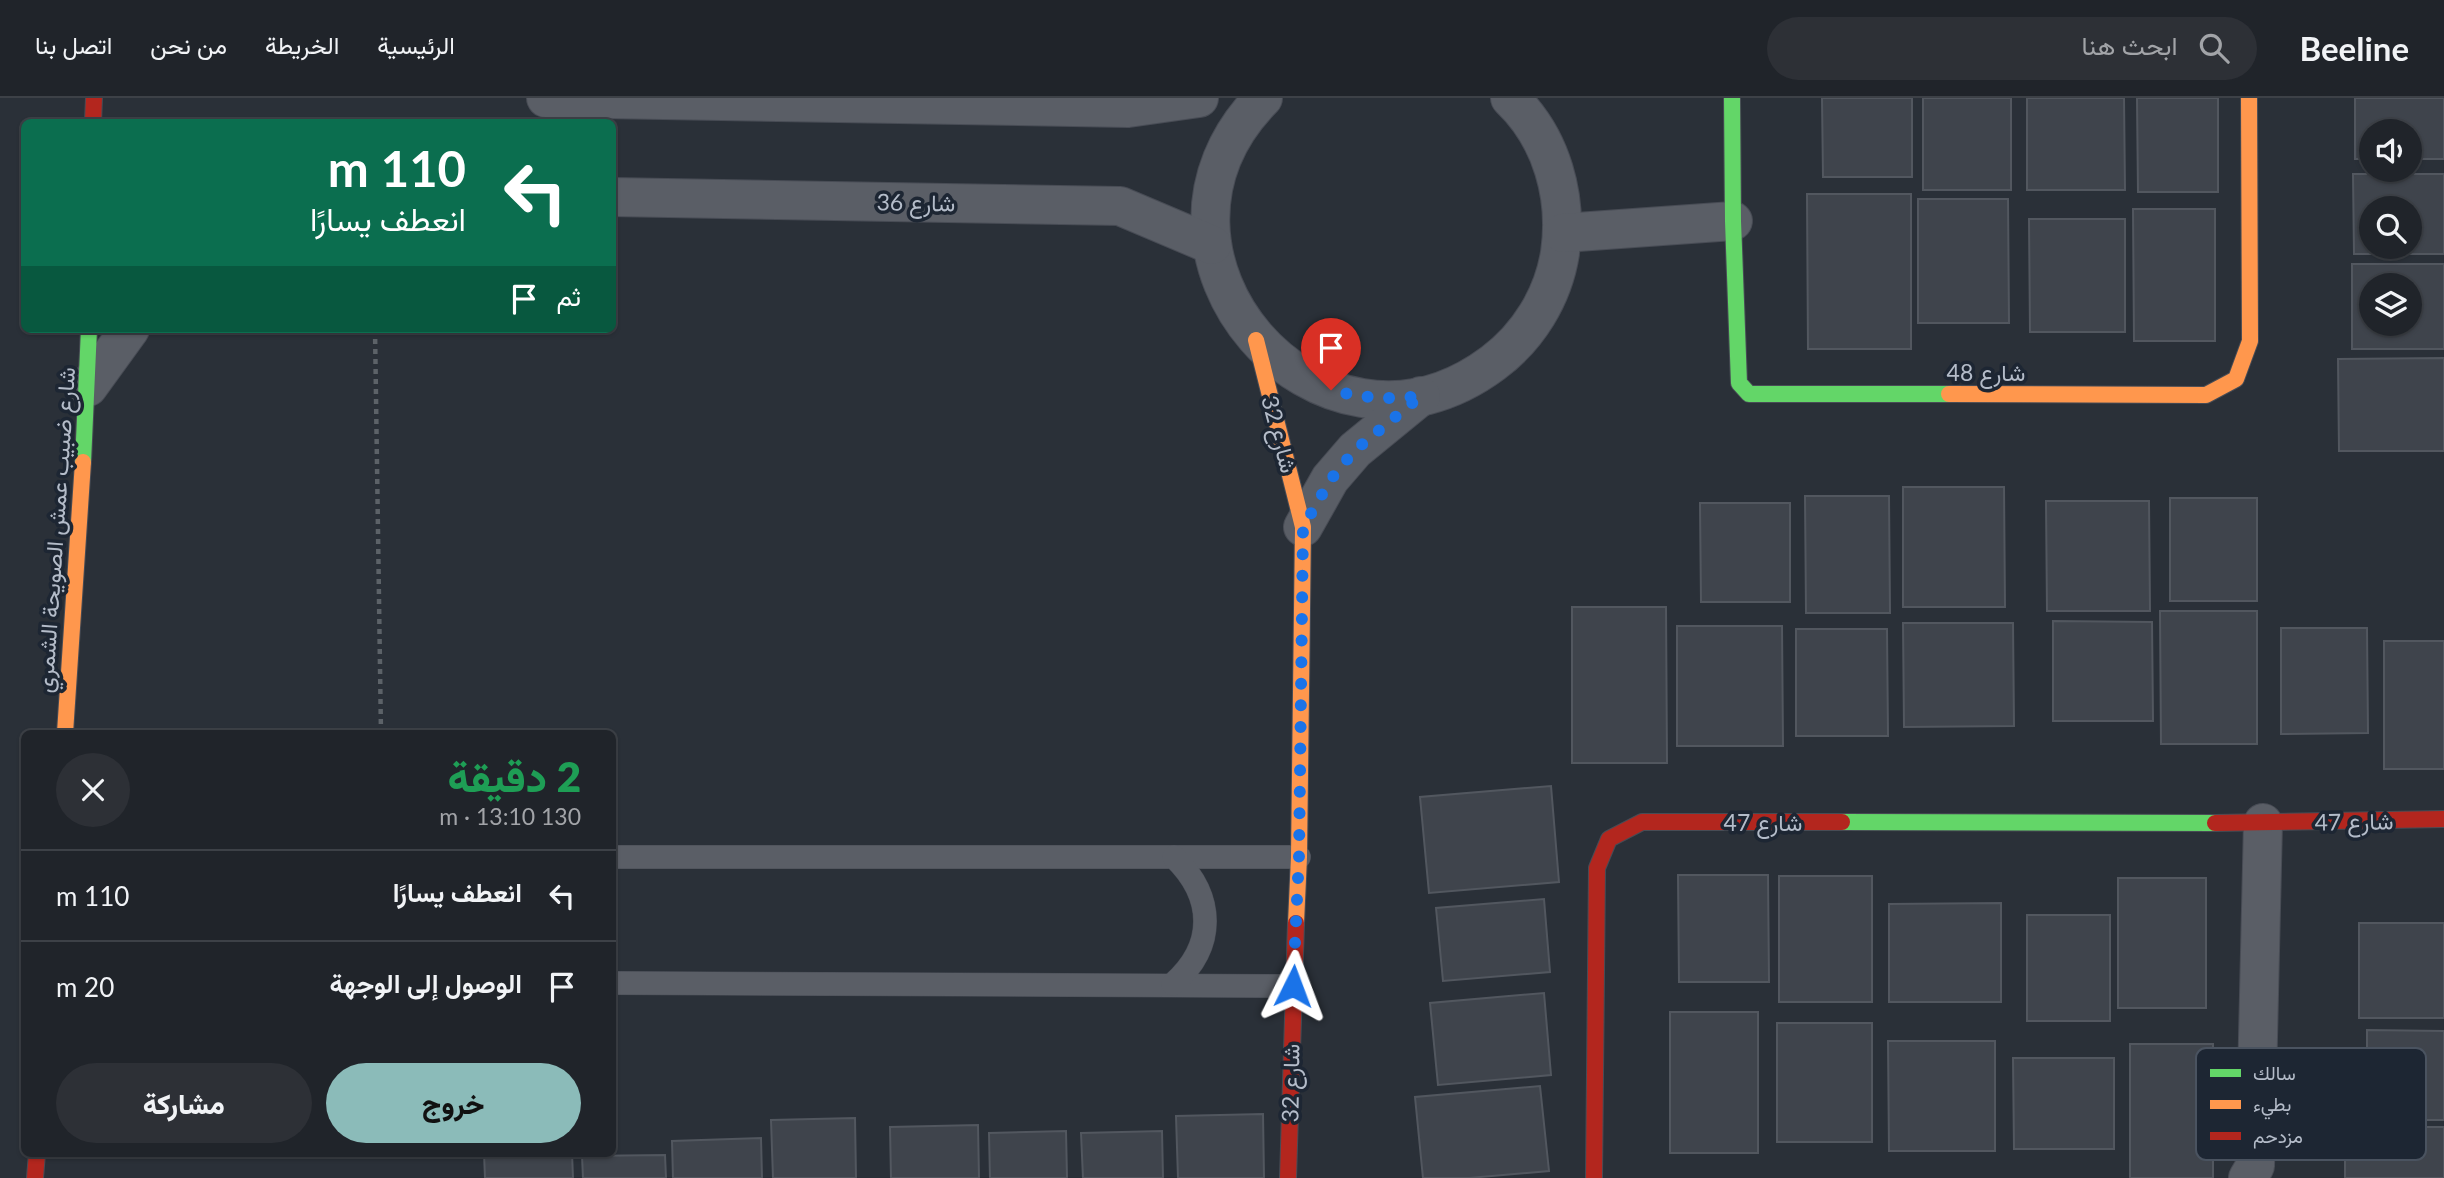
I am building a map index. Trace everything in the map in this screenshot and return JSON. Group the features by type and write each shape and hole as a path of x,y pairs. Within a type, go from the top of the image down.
{"street":[{"path":"93,119 94,98"},
{"path":"546,98 1128,108 1199,98"},
{"path":"1263,98 1249,112 1230,142 1217,175 1211,209 1212,245 1217,270 1227,295 1256,341 1287,367 1331,390 1391,400 1451,388 1478,374 1506,354 1528,328 1550,288 1558,267 1563,233 1561,199 1553,166 1539,135 1510,98"},
{"name":"شارع 48","path":"1732,98 1739,383 1749,394 2206,395 2236,379 2250,341 2249,98"},
{"name":"شارع 36","path":"616,197 1119,206 1212,245"},
{"path":"1563,233 1733,221"},
{"name":"شارع ضبيب عمش الصويحة الشمري","path":"65,730 88,387 89,333"},
{"path":"88,387 127,333"},
{"name":"شارع 32","path":"1256,341 1303,527 1299,856 1288,1178"},
{"name":"شارع 32","path":"1303,527 1331,479 1355,450 1421,396"},
{"name":"شارع 47","path":"1594,1178 1597,868 1609,839 1642,822 2263,823 2444,819"},
{"path":"2258,1048 2263,823"},
{"path":"35,1178 37,1157"},
{"path":"2248,1178 2255,1160"}],"lane":[{"path":"616,857 1299,856"},
{"path":"1173,984 1197,957 1203,940 1205,921 1198,886 1174,857"},
{"path":"616,983 1293,986"}],"path":[{"path":"375,333 381,730"}],"building":[{"path":"1822,98 1912,98 1912,177 1823,177"},
{"path":"1923,98 2011,98 2011,190 1923,190"},
{"path":"2027,98 2124,98 2125,190 2027,190"},
{"path":"2137,98 2218,98 2218,192 2138,192"},
{"path":"2355,98 2444,98 2444,159 2422,159 2422,119 2359,119 2359,159 2355,159"},
{"path":"2353,174 2359,174 2359,182 2422,182 2422,174 2444,174 2444,254 2422,254 2422,196 2359,196 2359,254 2354,254"},
{"path":"1807,194 1911,194 1911,349 1808,349"},
{"path":"1918,199 2008,199 2009,323 1918,323"},
{"path":"2133,209 2215,209 2215,341 2134,341"},
{"path":"2029,219 2125,219 2125,332 2030,332"},
{"path":"2352,264 2444,264 2444,349 2352,349"},
{"path":"2444,358 2444,451 2339,451 2338,359"},
{"path":"1903,487 2004,487 2005,607 1903,607"},
{"path":"1805,496 1889,496 1890,613 1806,613"},
{"path":"2170,498 2257,498 2257,601 2170,601"},
{"path":"2046,501 2149,501 2150,611 2047,611"},
{"path":"1700,503 1790,503 1790,602 1701,602"},
{"path":"1572,607 1666,607 1667,763 1572,763"},
{"path":"2160,611 2257,611 2257,744 2161,744"},
{"path":"2053,621 2152,622 2153,721 2053,721"},
{"path":"1903,623 2013,623 2014,726 1904,727"},
{"path":"1677,626 1782,626 1783,746 1677,746"},
{"path":"2281,628 2367,628 2368,733 2281,734"},
{"path":"1796,629 1887,629 1888,736 1796,736"},
{"path":"2384,641 2444,641 2444,769 2384,769"},
{"path":"1551,786 1559,882 1429,893 1420,797"},
{"path":"1678,875 1768,875 1769,982 1679,982"},
{"path":"1779,876 1872,876 1872,1002 1779,1002"},
{"path":"2118,878 2206,878 2206,1008 2118,1008"},
{"path":"1544,899 1550,972 1443,981 1436,908"},
{"path":"2001,903 2001,1002 1889,1002 1889,904"},
{"path":"2027,915 2110,915 2110,1021 2027,1021"},
{"path":"2359,923 2444,923 2444,1018 2359,1018"},
{"path":"1544,993 1551,1075 1438,1085 1430,1003"},
{"path":"1670,1012 1758,1012 1758,1153 1670,1153"},
{"path":"1777,1023 1872,1023 1872,1142 1777,1142"},
{"path":"2367,1030 2444,1031 2444,1120 2426,1120 2426,1048 2367,1048"},
{"path":"1888,1041 1995,1041 1995,1151 1889,1151"},
{"path":"2130,1044 2213,1044 2213,1048 2196,1048 2196,1160 2213,1160 2213,1178 2130,1178"},
{"path":"2013,1058 2114,1058 2114,1149 2014,1149"},
{"path":"1540,1086 1549,1171 1469,1178 1423,1178 1415,1097"},
{"path":"1263,1114 1264,1178 1178,1178 1176,1116"},
{"path":"855,1118 856,1178 773,1178 771,1120"},
{"path":"978,1125 979,1178 891,1178 890,1127"},
{"path":"2426,1127 2444,1127 2444,1178 2345,1178 2345,1160 2426,1160"},
{"path":"1066,1131 1067,1178 990,1178 989,1133"},
{"path":"1162,1131 1163,1178 1083,1178 1081,1133"},
{"path":"761,1138 762,1178 673,1178 672,1141"},
{"path":"665,1155 666,1178 583,1178 582,1157"},
{"path":"484,1157 572,1157 573,1178 485,1178"}],"traffic: fast":[{"path":"1732,98 1739,383 1749,394 1949,394"},
{"path":"83,462 89,333"},
{"path":"1842,822 2215,823"}],"traffic: slow":[{"path":"1949,394 2206,395 2236,379 2250,341 2249,98"},
{"path":"1256,340 1303,527 1296,923"},
{"path":"65,730 83,462"}],"traffic: jam":[{"path":"93,119 94,98"},
{"path":"2215,823 2444,819"},
{"path":"1594,1178 1597,868 1609,839 1642,822 1842,822"},
{"path":"1288,1178 1296,923"},
{"path":"35,1178 37,1157"}],"route":[{"path":"1293,986 1299,856 1303,527 1331,479 1355,450 1421,396 1391,400 1331,390"}]}
